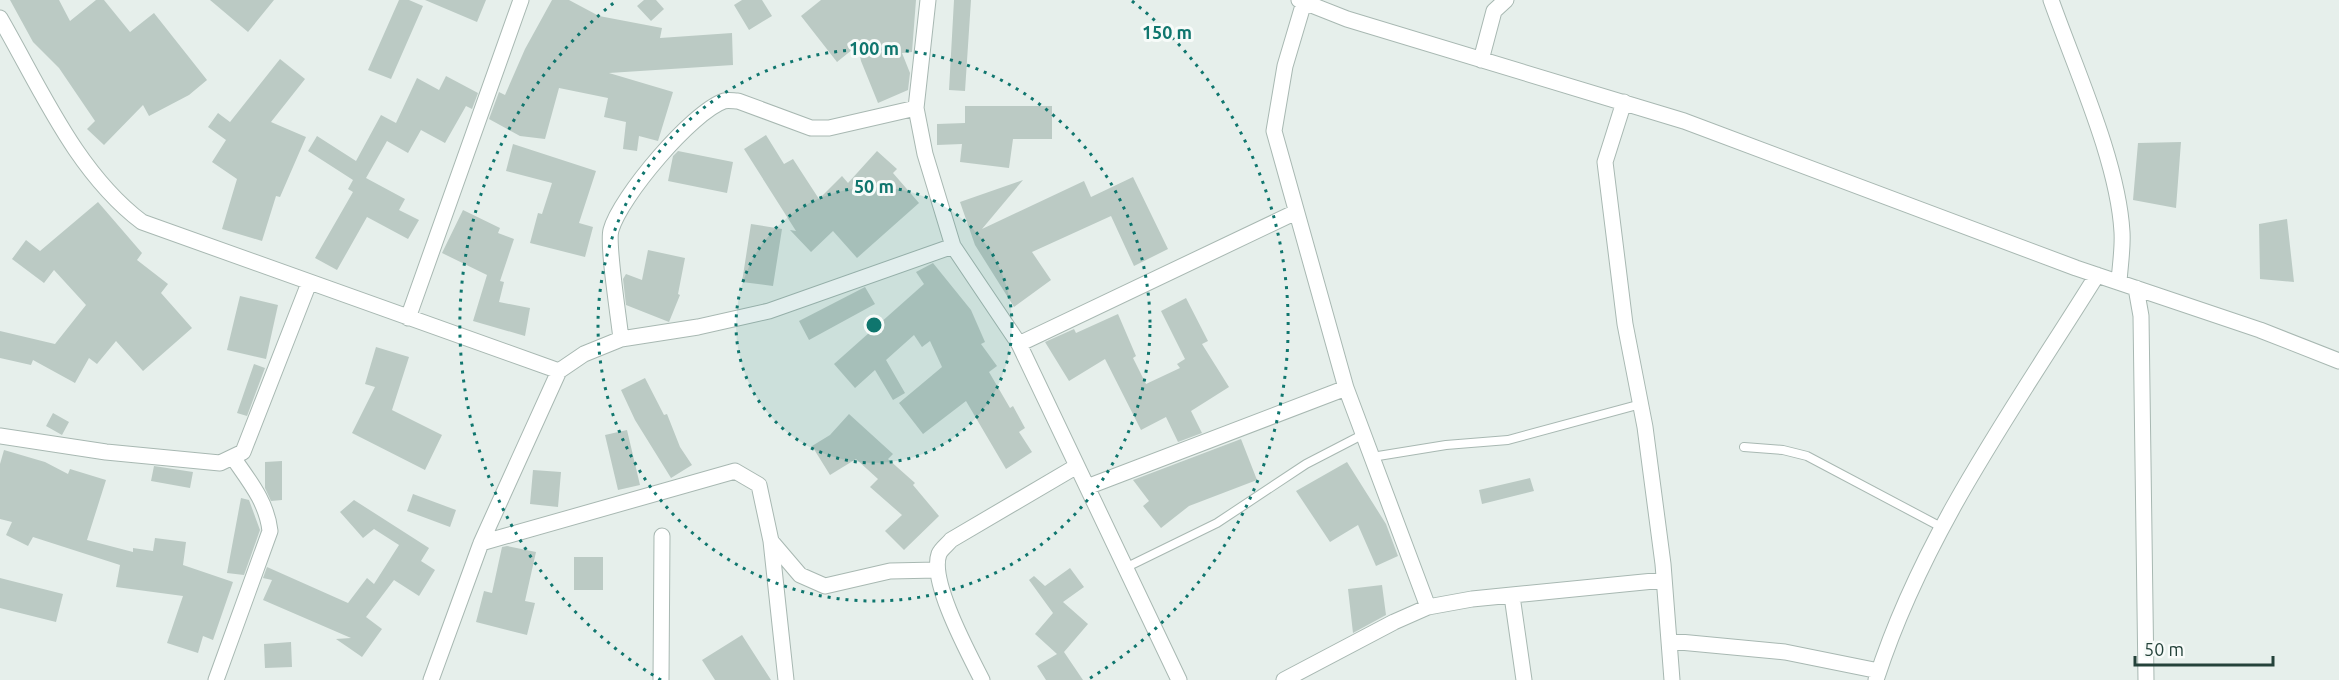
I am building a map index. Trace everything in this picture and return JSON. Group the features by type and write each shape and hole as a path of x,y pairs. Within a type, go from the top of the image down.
{"street":[{"path":"408,318 520,0"},
{"path":"928,0 916,108 925,154 953,246 1019,344 1179,680"},
{"path":"1481,60 1494,11 1506,0"},
{"path":"2051,0 2106,154 2118,196 2123,233 2119,282"},
{"path":"1428,607 1346,388 1275,131 1285,66 1302,1 1347,20 1684,121 2097,275 2260,330 2339,361"},
{"path":"0,18 94,178 119,204 142,222 559,371"},
{"path":"621,339 610,232 622,202 675,140 711,108 726,100 738,101 811,128 829,128 916,108"},
{"path":"1624,102 1605,162 1625,324 1641,404 1664,580 1672,680"},
{"path":"1019,344 1296,212"},
{"path":"431,680 481,543 559,371 584,354 621,339 698,327 769,311 953,246"},
{"path":"1669,641 1785,652 1878,675 1914,580 1942,528 1967,483 2097,275"},
{"path":"0,436 106,453 220,463 234,459 243,453 309,283"},
{"path":"2136,288 2141,328 2146,680"},
{"path":"1087,487 1346,388"},
{"path":"216,680 270,531 265,508 234,459"},
{"path":"982,680 952,618 937,570 939,553 951,540 1077,466"},
{"path":"481,543 735,471 759,485 771,541 786,680"},
{"path":"662,536 662,680"},
{"path":"771,541 800,575 825,586 890,571 937,570"},
{"path":"1284,680 1394,622 1428,607 1664,580"},
{"path":"1512,596 1524,680"}],"lane":[{"path":"1372,457 1446,445 1508,440 1641,404"},
{"path":"1125,568 1217,523 1306,464 1364,434"},
{"path":"1744,447 1783,450 1806,456 1942,528"}],"building":[{"path":"10,0 59,0 70,21 96,0 104,0 130,32 154,13 207,80 189,95 149,116 143,105 104,145 87,129 95,121 59,68 33,42"},
{"path":"210,0 274,0 248,32"},
{"path":"399,0 409,0 423,6 391,79 368,70"},
{"path":"425,0 486,0 477,22"},
{"path":"552,0 569,0 599,16 662,28 660,38 732,33 733,65 609,73 673,92 658,141 639,136 637,151 623,149 626,122 604,117 608,98 559,88 545,139 520,136 489,119 499,92 505,95 525,49"},
{"path":"644,0 656,0 664,9 651,21 637,6"},
{"path":"742,0 762,0 772,16 749,30 734,5"},
{"path":"821,0 916,0 912,52 902,53 910,73 908,90 878,103 861,61 858,45 837,62 801,16"},
{"path":"954,0 971,0 965,91 949,90"},
{"path":"280,59 305,79 271,122 306,137 280,197 276,196 262,241 222,229 237,179 212,162 226,140 208,127 218,113 230,122"},
{"path":"446,76 478,93 472,109 466,106 445,143 421,130 408,153 387,141 366,178 405,199 399,210 419,220 408,239 367,217 337,270 315,258 353,192 348,189 353,180 308,151 317,136 356,161 381,115 396,123 417,78 439,90"},
{"path":"965,106 1052,106 1052,139 1013,139 1009,168 960,162 962,144 937,145 937,124 965,123"},
{"path":"766,135 784,164 793,159 819,199 842,176 848,183 877,151 897,169 893,173 919,203 857,258 833,231 811,252 790,230 796,231 744,149"},
{"path":"2181,142 2176,208 2133,200 2138,143"},
{"path":"513,144 596,171 579,223 593,227 585,257 530,243 538,213 542,214 552,183 506,171"},
{"path":"678,151 733,162 727,193 668,181 673,156"},
{"path":"1133,177 1168,249 1134,266 1111,216 1032,252 1051,280 1014,307 975,245 960,202 1023,180 982,229 1084,181 1091,197"},
{"path":"98,202 142,253 137,260 168,284 161,293 192,328 143,371 116,341 97,364 89,358 75,383 33,360 31,365 0,358 0,331 55,344 86,305 54,270 44,283 12,259 26,240 40,251"},
{"path":"463,210 500,228 498,233 514,239 500,281 504,282 499,302 530,308 525,336 473,321 487,275 442,253"},
{"path":"2287,219 2294,282 2260,279 2259,224"},
{"path":"751,224 782,229 773,286 742,282"},
{"path":"648,250 685,258 678,294 680,295 669,322 626,305 623,279 626,274 642,280"},
{"path":"933,263 971,310 985,342 981,344 997,366 989,372 1010,408 1013,406 1025,428 1019,432 1032,452 1006,469 966,401 923,434 899,403 942,367 930,341 922,347 914,335 886,360 905,393 893,400 875,370 855,388 834,364 924,284 916,272"},
{"path":"865,287 875,304 809,340 799,321"},
{"path":"240,296 278,305 266,359 227,350"},
{"path":"1186,298 1208,341 1202,344 1229,387 1191,411 1202,433 1178,442 1166,417 1141,430 1105,359 1069,381 1045,342 1074,329 1076,333 1118,314 1136,356 1133,358 1146,384 1180,368 1177,364 1185,359 1161,311"},
{"path":"376,347 409,357 392,410 442,435 425,470 352,433 375,387 365,384"},
{"path":"254,364 265,368 247,416 237,413"},
{"path":"645,378 664,415 667,414 680,447 692,465 671,478 635,420 621,390"},
{"path":"53,413 69,422 62,435 46,426"},
{"path":"849,414 893,454 888,459 915,483 913,485 939,516 904,550 885,531 902,515 870,487 878,479 856,459 830,475 812,446 830,435"},
{"path":"627,430 640,485 618,490 605,435"},
{"path":"1241,439 1257,480 1189,506 1161,528 1143,506 1149,501 1133,480"},
{"path":"4,450 45,462 68,474 70,469 106,480 87,540 133,552 133,548 153,551 155,538 186,542 183,565 233,582 213,640 203,636 198,653 167,643 183,596 116,587 120,565 33,537 28,546 6,535 12,522 0,519 0,464"},
{"path":"282,461 282,500 271,501 265,488 265,462"},
{"path":"1347,462 1386,524 1398,556 1376,566 1358,525 1330,542 1296,491"},
{"path":"154,466 193,472 190,488 151,481"},
{"path":"533,470 561,472 558,507 530,504"},
{"path":"1530,478 1534,491 1482,504 1479,490"},
{"path":"413,494 456,510 450,527 407,511"},
{"path":"241,498 249,500 260,530 244,575 227,573"},
{"path":"354,500 429,548 421,561 435,570 419,596 394,580 366,617 382,629 362,657 336,639 351,638 263,600 272,580 263,578 267,567 348,603 367,578 374,584 399,545 374,529 363,538 340,512"},
{"path":"502,547 536,552 525,601 535,603 527,635 476,622 484,591 492,593"},
{"path":"574,557 603,557 603,590 574,590"},
{"path":"1070,568 1084,587 1063,602 1088,624 1064,652 1083,680 1046,680 1037,666 1057,654 1035,634 1053,613 1029,580 1034,576 1045,586"},
{"path":"0,578 63,594 56,622 0,608"},
{"path":"1382,585 1386,615 1353,633 1348,589"},
{"path":"742,635 771,680 715,680 702,660"},
{"path":"291,642 292,667 265,668 264,644"}]}
